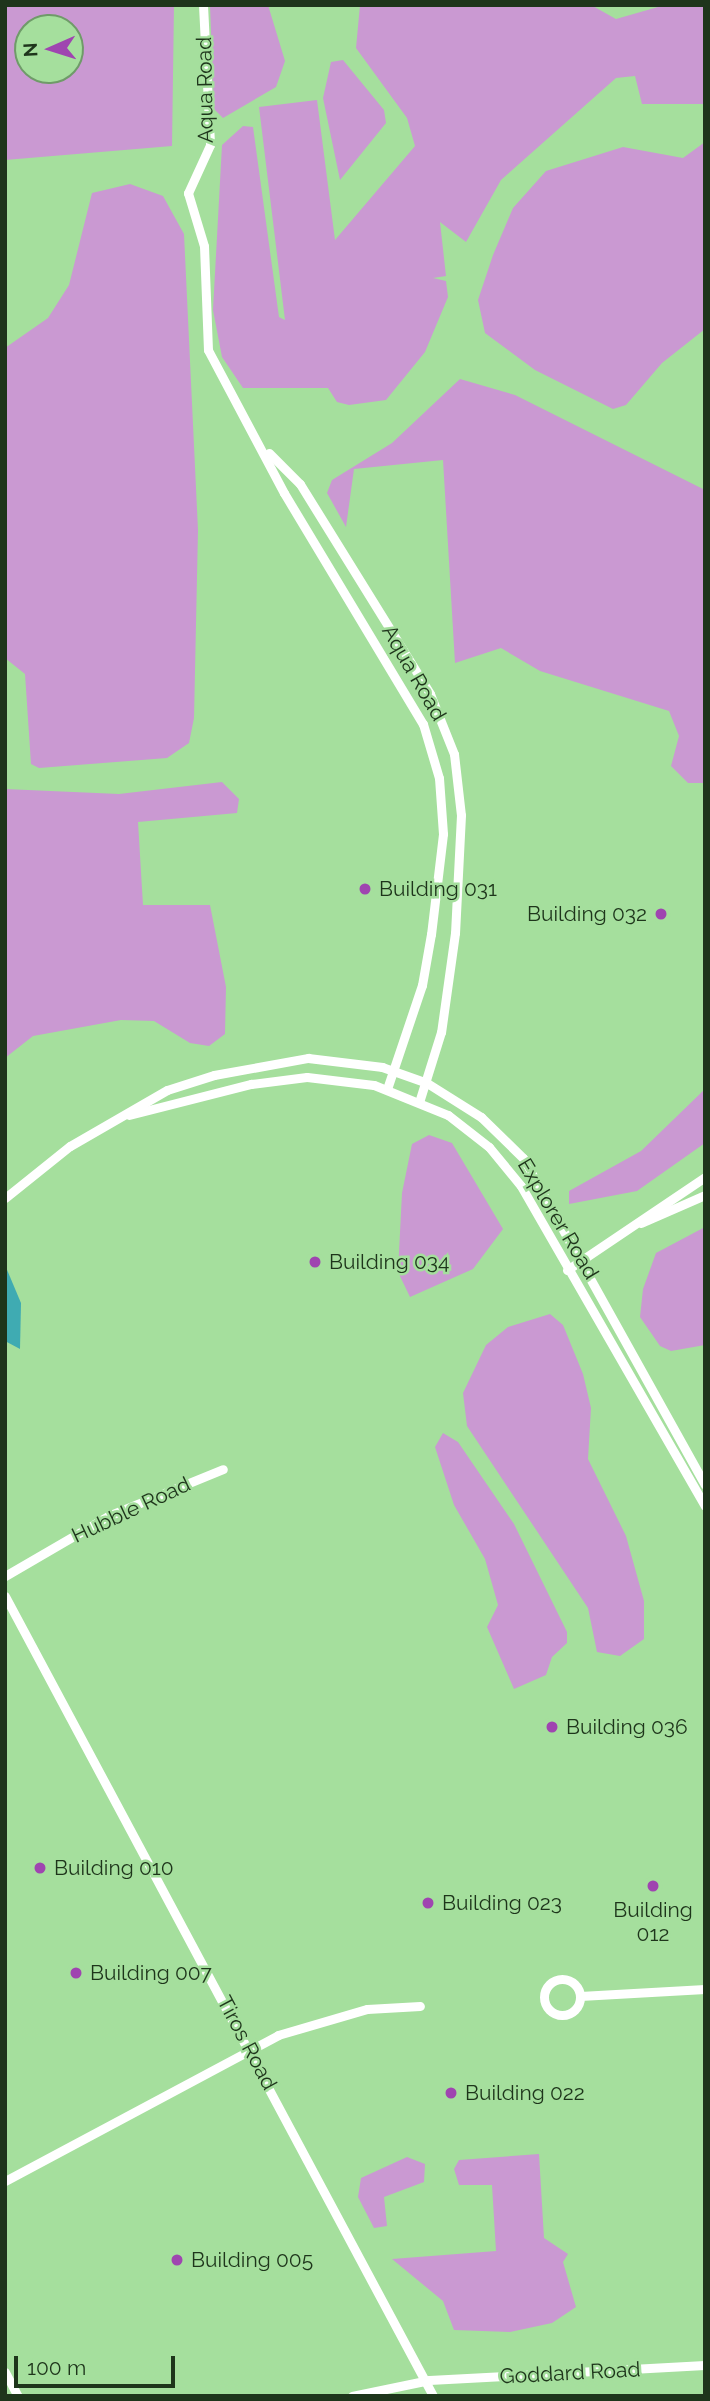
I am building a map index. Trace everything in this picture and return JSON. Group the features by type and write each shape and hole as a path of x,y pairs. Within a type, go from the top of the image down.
{"street":[{"name":"Aqua Road","path":"203,5 210,145 188,193 204,246 205,330 216,371 423,724 439,778 443,834 431,934 422,985 387,1089"},
{"name":"Aqua Road","path":"262,447 300,484 430,694 454,754 461,816 455,933 427,1083 420,1099"},
{"name":"Explorer Road","path":"5,1198 70,1146 167,1090 276,1061 333,1060 392,1071 427,1083 481,1117 523,1158 584,1260 705,1485"},
{"name":"Explorer Road","path":"120,1117 281,1079 340,1079 420,1099 470,1131 506,1165 705,1506"},
{"path":"567,1270 641,1223 705,1177"},
{"path":"641,1223 705,1195"},
{"name":"Hubble Road","path":"5,1576 108,1516 223,1469"},
{"name":"Tiros Road","path":"5,1596 429,2380 433,2396"},
{"path":"560,1979 576,1985 580,1996 573,2012 562,2015 548,2008 544,1997 560,1979"},
{"path":"580,1996 705,1989"},
{"path":"5,2181 251,2049 314,2021 420,2006"},
{"name":"Goddard Road","path":"352,2396 429,2380 705,2365"},
{"path":"5,2372 18,2396"}],"shaded area":[{"path":"5,5 174,5 172,146 5,160"},
{"path":"210,5 268,5 285,61 276,87 223,118 214,109"},
{"path":"360,5 591,5 616,19 665,5 705,5 705,104 642,104 635,76 616,78 501,180 466,242 440,222 446,276 433,278 446,281 448,297 425,352 386,400 349,405 337,402 328,388 243,388 222,357 213,310 222,145 243,126 253,127 279,317 285,320 259,107 317,100 335,240 415,146 407,118 356,48"},
{"path":"343,60 384,110 386,123 340,180 323,98 331,62"},
{"path":"705,142 705,329 662,363 626,405 613,409 535,370 485,333 478,300 493,255 513,208 546,171 623,147 683,158"},
{"path":"130,184 163,196 184,234 198,530 194,718 189,743 167,758 39,768 31,764 25,674 5,658 5,348 48,318 69,285 92,193"},
{"path":"460,379 515,395 705,490 705,783 688,783 671,766 679,736 669,711 540,671 501,648 455,663 443,460 354,469 346,527 327,493 332,480 392,443"},
{"path":"222,782 239,799 237,813 138,822 143,905 210,905 226,987 225,1034 209,1046 190,1043 154,1021 121,1020 33,1036 5,1058 5,789 119,794"},
{"path":"705,1089 705,1143 637,1191 569,1204 569,1191 641,1151"},
{"path":"429,1135 452,1143 503,1229 473,1269 410,1297 398,1272 402,1193 412,1144"},
{"path":"705,1227 705,1345 671,1351 660,1346 640,1317 643,1289 656,1253"},
{"path":"550,1314 563,1325 583,1374 591,1408 588,1459 626,1536 644,1601 644,1639 620,1656 597,1652 588,1608 467,1426 463,1393 486,1345 508,1327"},
{"path":"443,1433 458,1442 514,1524 567,1632 567,1643 552,1657 546,1675 514,1689 487,1627 498,1605 485,1559 454,1505 435,1447"},
{"path":"539,2154 544,2238 568,2254 563,2262 576,2307 552,2323 510,2332 454,2330 443,2301 392,2259 496,2251 492,2185 459,2185 454,2169 459,2160"},
{"path":"407,2157 425,2164 424,2182 384,2197 387,2226 374,2228 358,2197 361,2178"}],"water":[{"path":"5,1265 21,1303 20,1349 5,1341"}],"place":[{"name":"Building 031","path":"365,889"},
{"name":"Building 032","path":"661,914"},
{"name":"Building 034","path":"315,1262"},
{"name":"Building 036","path":"552,1727"},
{"name":"Building 010","path":"40,1868"},
{"name":"Building 012","path":"653,1886"},
{"name":"Building 023","path":"428,1903"},
{"name":"Building 007","path":"76,1973"},
{"name":"Building 022","path":"451,2093"},
{"name":"Building 005","path":"177,2260"}]}
